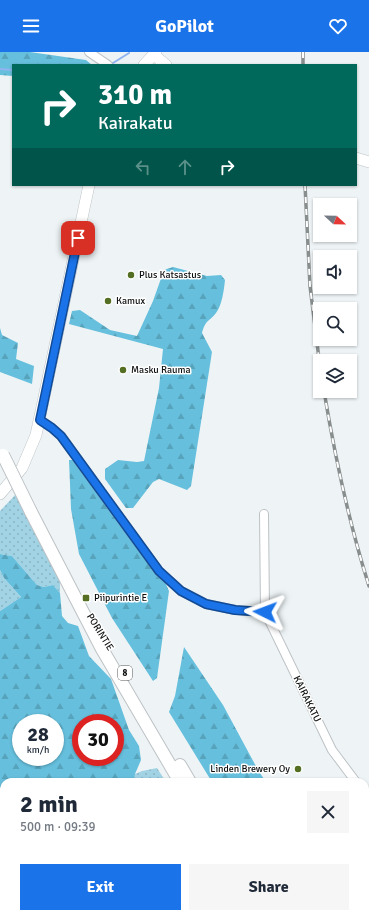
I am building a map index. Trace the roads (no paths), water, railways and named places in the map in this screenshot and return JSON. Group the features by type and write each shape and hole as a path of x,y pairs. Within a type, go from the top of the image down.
{"highway":[{"name":"PORINTIE","path":"2,452 31,512 102,649 178,778"},
{"name":"PORINTIE","path":"59,566 188,778"}],"main road":[{"path":"145,64 155,53 165,64"},
{"path":"357,158 369,162"},
{"path":"0,494 22,468 36,435 89,186"}],"street":[{"path":"89,52 107,64"},
{"path":"40,420 61,436 159,571 181,591 206,604 235,610 265,612"},
{"name":"KAIRAKATU","path":"264,514 265,612 332,750 353,778"}],"waterway":[{"path":"113,63 129,53"},
{"path":"0,69 12,70"}],"railway":[{"path":"303,52 303,64"},
{"path":"305,186 310,286 318,354"},
{"path":"325,398 343,490 369,586"}],"place":[{"name":"Plus Katsastus","path":"131,275"},
{"name":"Kamux","path":"108,301"},
{"name":"Masku Rauma","path":"123,370"},
{"name":"Piipurintie E","path":"86,598"},
{"name":"Linden Brewery Oy","path":"298,769"}]}
